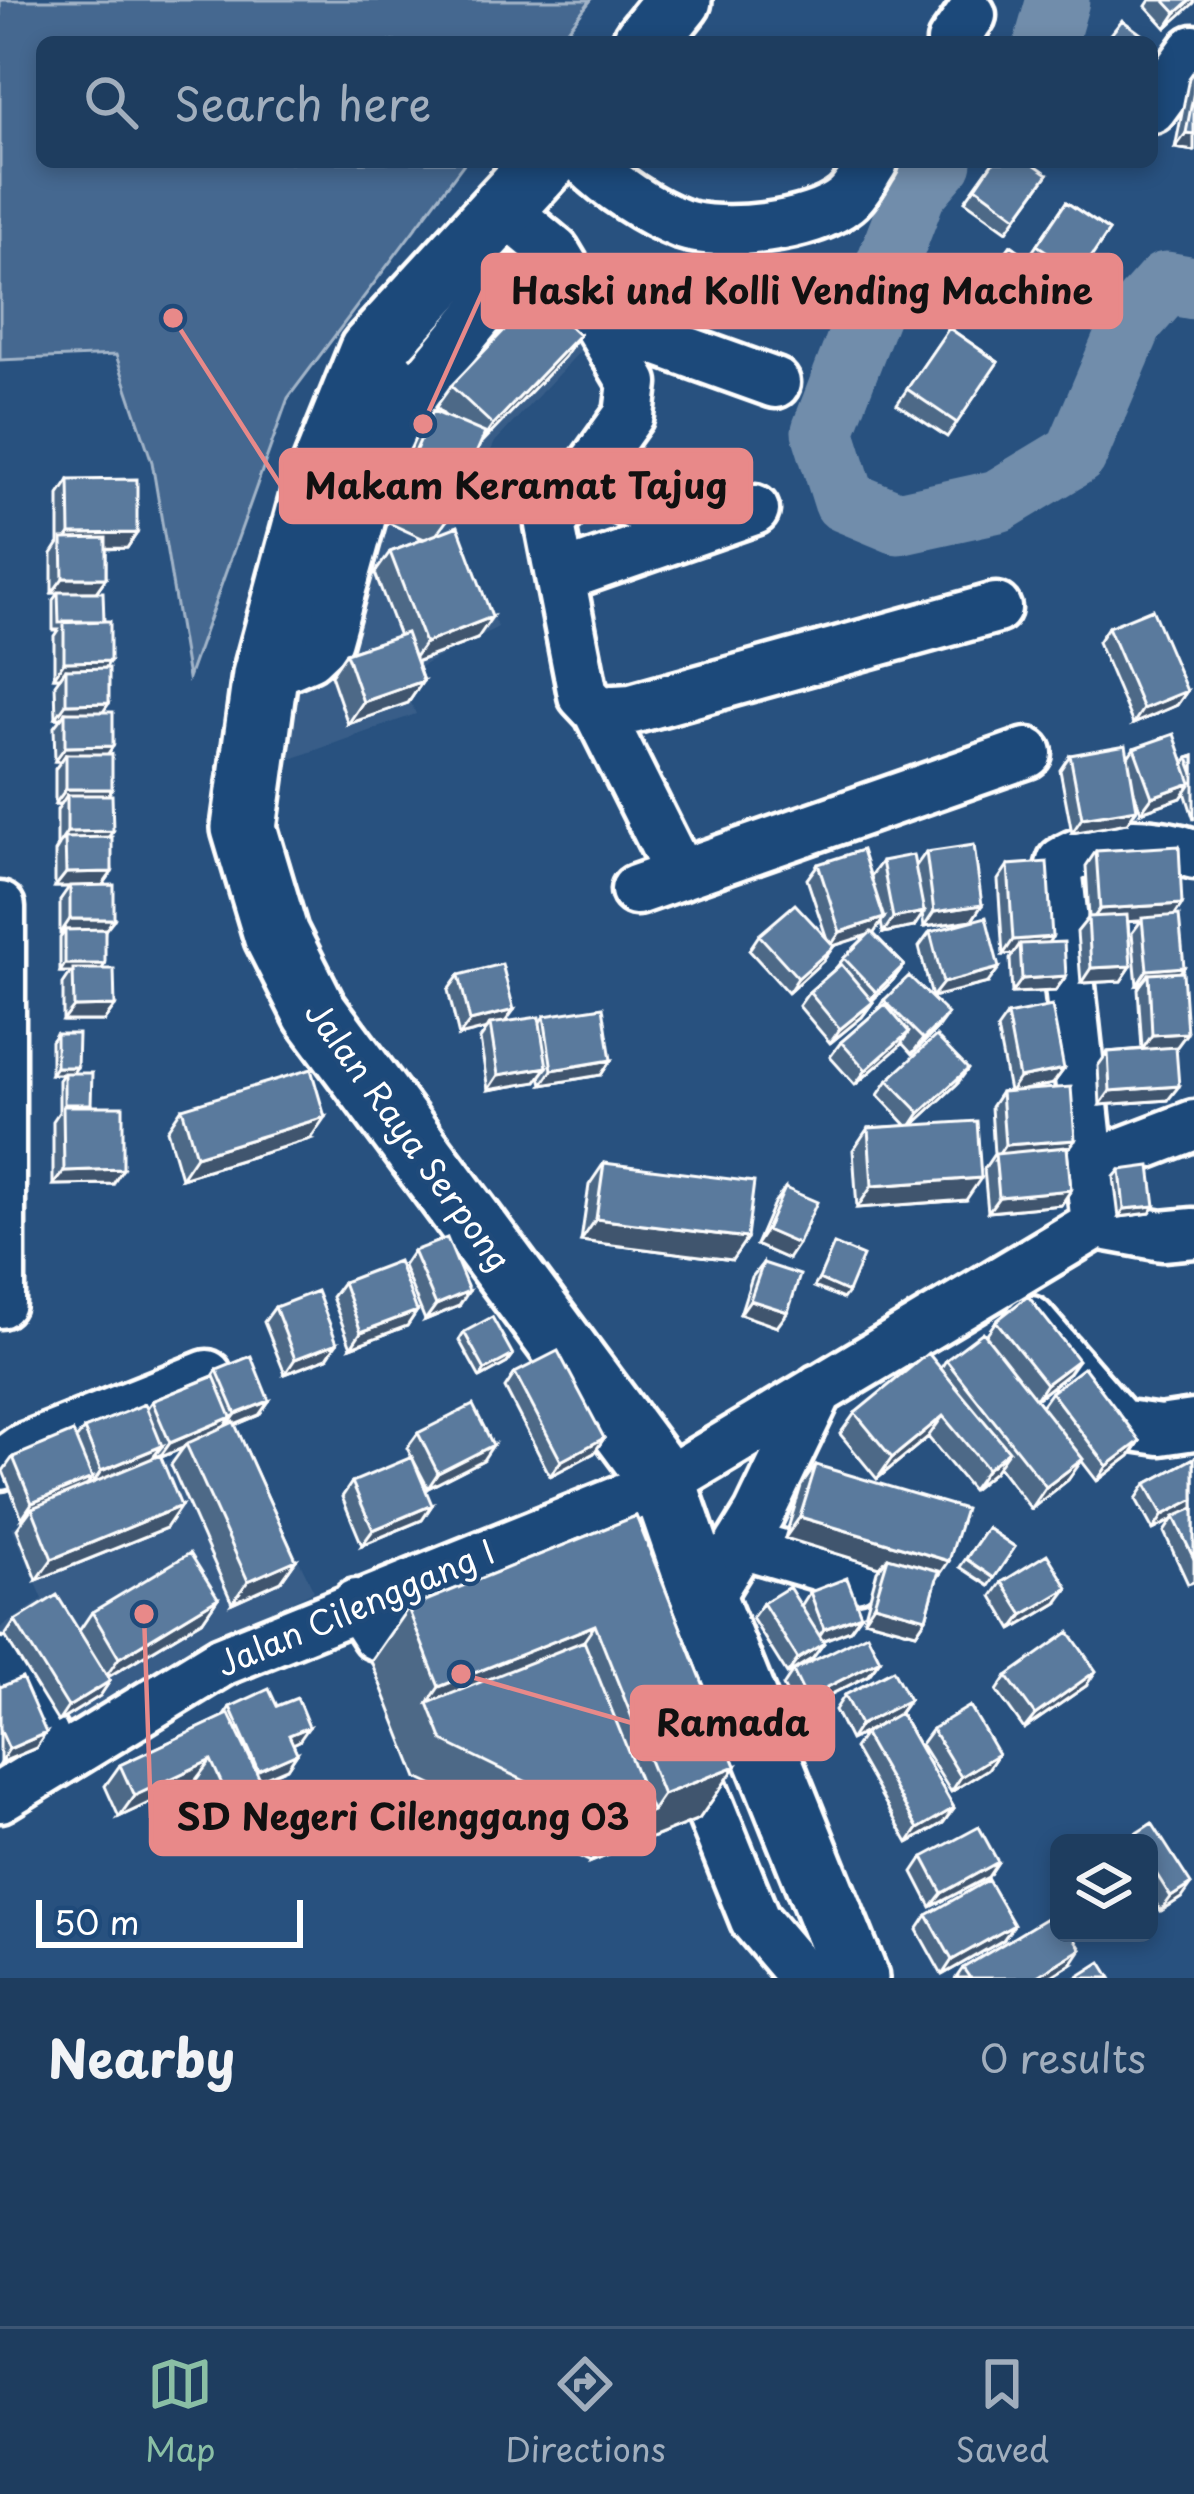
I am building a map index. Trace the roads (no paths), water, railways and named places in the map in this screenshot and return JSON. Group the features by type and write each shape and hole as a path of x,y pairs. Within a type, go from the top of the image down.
{"main road":[{"path":"650,36 679,0"},
{"name":"Jalan Raya Serpong","path":"539,168 502,208 314,493 265,675 244,828 276,935 327,1029 664,1484 705,1602 856,1978"}],"street":[{"path":"1158,99 1194,50"},
{"path":"592,168 683,224 761,230 825,213 849,199 869,168"},
{"path":"502,208 554,252 633,383 629,415 550,524 584,695 598,711 658,883 1027,753"},
{"path":"392,374 508,280"},
{"path":"614,352 644,336 775,383"},
{"path":"582,482 694,531"},
{"path":"561,577 754,510"},
{"path":"598,711 632,709 996,608"},
{"path":"1194,854 1174,847 1081,850 1062,862 1058,876 1096,1224 1162,1236 1194,1233"},
{"path":"0,907 1,1281"},
{"path":"1090,1165 1194,1125"},
{"name":"Jalan Cilenggang I","path":"0,1797 222,1661 664,1484 1096,1224"},
{"path":"997,1280 1119,1424 1160,1430 1194,1425"},
{"path":"0,1466 22,1450 207,1375"},
{"path":"705,1602 741,1543 819,1388"},
{"path":"741,1543 855,1576"},
{"path":"356,1604 370,1631 384,1634 607,1548"},
{"path":"0,1664 59,1760"},
{"path":"668,1702 755,1920 804,1978"}],"waterway":[{"path":"1048,36 1058,0"},
{"path":"936,168 915,192 823,431 845,501 898,523 998,501 1076,454 1133,320 1166,283 1194,288"}],"place":[{"name":"Makam Keramat Tajug","path":"173,318"},
{"name":"Haski und Kolli Vending Machine","path":"423,424"},
{"name":"SD Negeri Cilenggang 03","path":"144,1614"},
{"name":"Ramada","path":"461,1674"}]}
